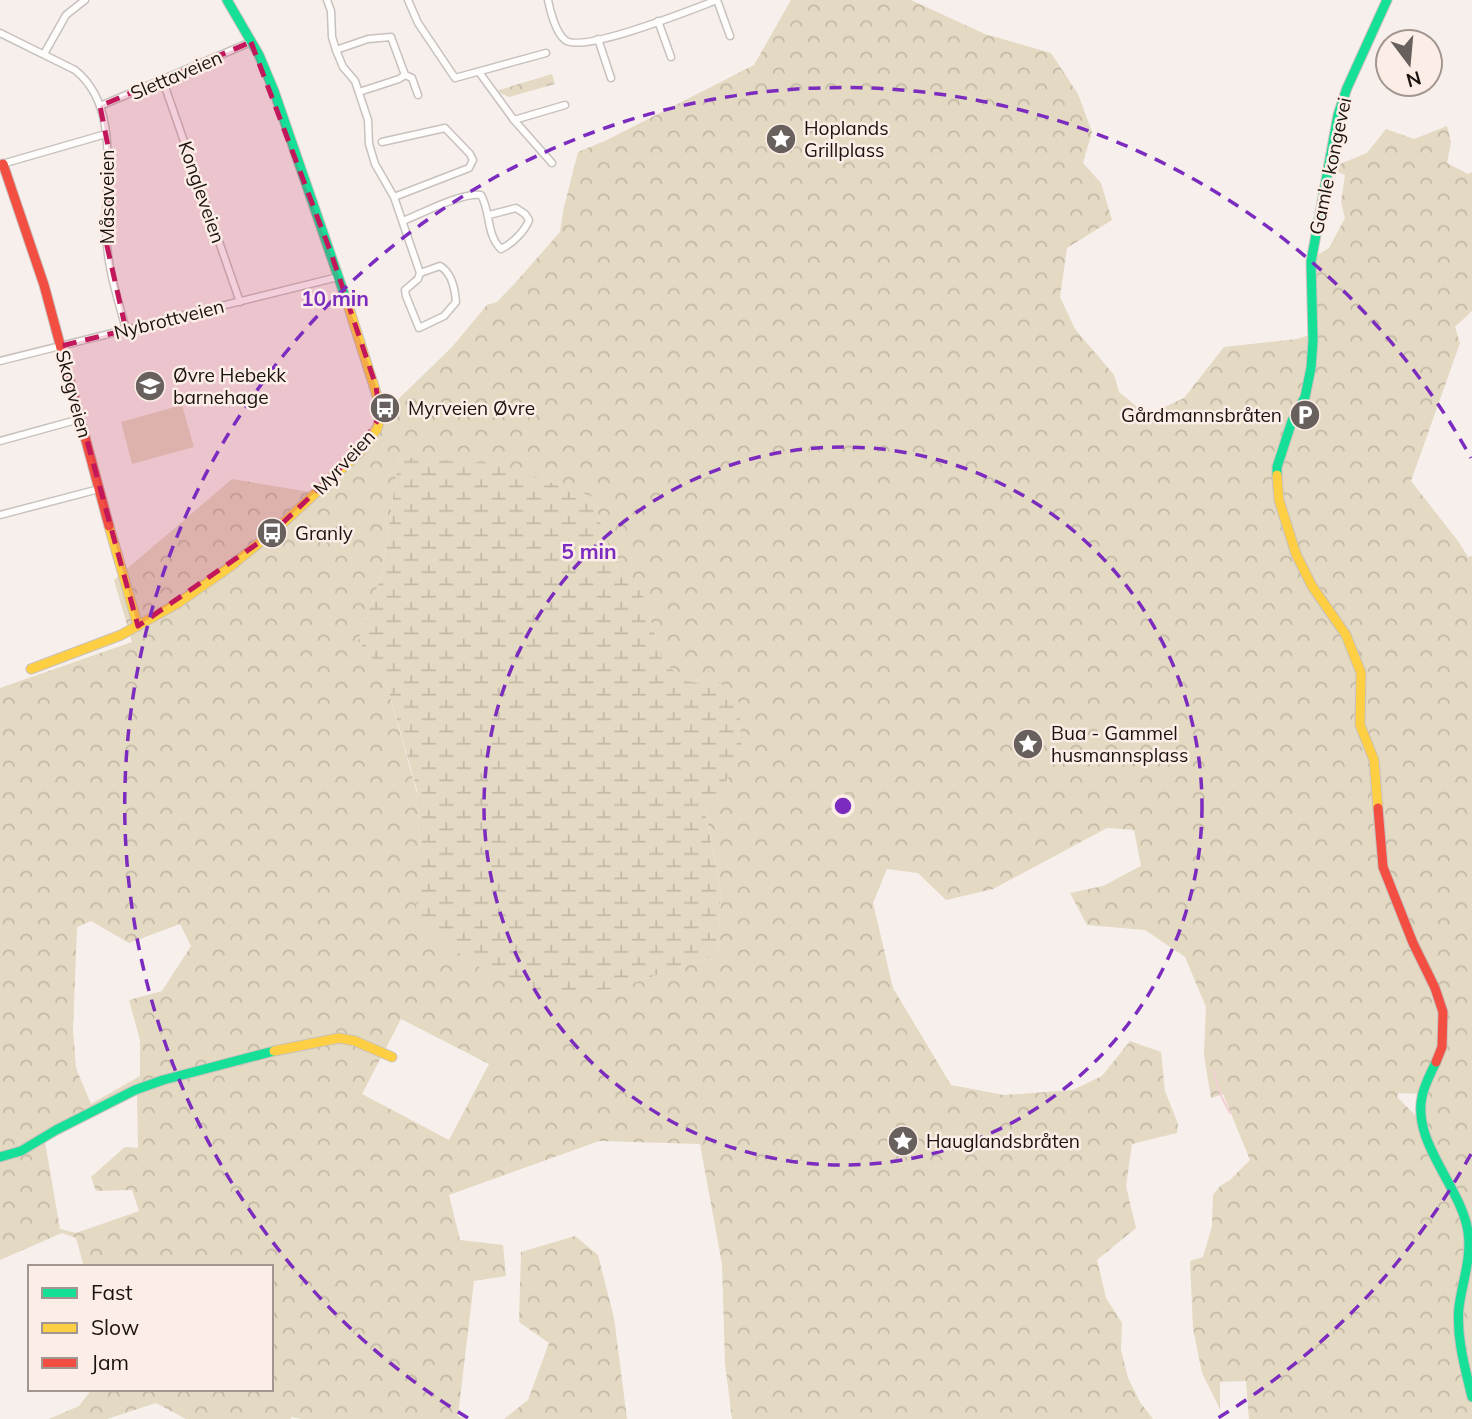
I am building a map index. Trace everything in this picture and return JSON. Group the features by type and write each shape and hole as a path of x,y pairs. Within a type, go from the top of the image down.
{"street":[{"path":"44,54 62,20 85,0"},
{"name":"Myrveien","path":"31,668 91,647 138,626 206,586 257,547 323,487 375,431 381,413 378,393 271,83 227,0"},
{"path":"327,0 336,50 343,67 355,81 368,120 369,144 375,164 394,197 420,273 418,279 405,290 419,328 444,316 456,302 449,274 444,267 420,273"},
{"path":"408,0 418,23 451,75 458,78 546,52"},
{"path":"548,0 550,10 565,39 573,42 598,39 659,22 717,0 730,36"},
{"name":"Gamle kongevei","path":"1387,0 1338,115 1311,262 1311,368 1305,397 1292,421 1277,467 1279,499 1296,554 1312,586 1346,635 1361,673 1360,725 1374,760 1383,867 1443,1012 1441,1047 1422,1095 1420,1112 1425,1134 1468,1230 1469,1245 1460,1309 1461,1350 1472,1397"},
{"path":"659,22 671,57"},
{"name":"Måsaveien","path":"0,33 75,70 86,79 100,106 108,158 105,203 107,246 126,330"},
{"path":"336,50 368,39 391,37 405,75 412,78 418,95"},
{"path":"598,39 611,78"},
{"name":"Slettaveien","path":"100,106 251,42"},
{"path":"479,72 514,120 552,163"},
{"path":"359,92 405,75"},
{"name":"Kongleveien","path":"163,81 240,302"},
{"path":"514,120 565,105"},
{"path":"382,142 445,128 473,160 469,168 394,197"},
{"path":"1,164 106,134"},
{"name":"Skogveien","path":"1,164 40,273 138,626"},
{"path":"403,221 475,194 481,195 495,243 501,249 526,227 529,220 516,208 489,215"},
{"name":"Nybrottveien","path":"0,361 338,277"},
{"path":"0,441 80,419"},
{"path":"0,515 99,489"},
{"path":"0,1157 21,1151 135,1090 284,1048 339,1038 355,1041 392,1057"}],"highlighted area":[{"path":"251,42 331,253 376,386 380,417 353,456 270,535 138,626 61,346 126,330 107,246 108,146 100,106"}],"green space":[{"path":"791,0 911,0 985,34 1051,53 1078,94 1092,132 1083,163 1101,183 1112,220 1067,248 1060,297 1075,329 1114,375 1119,392 1147,415 1184,398 1224,347 1297,339 1316,333 1311,259 1329,248 1345,218 1341,202 1345,175 1330,168 1367,153 1386,129 1414,139 1447,126 1451,142 1447,163 1468,174 1472,172 1472,311 1455,327 1460,343 1411,481 1468,557 1472,556 1472,1419 1249,1419 1246,1381 1220,1382 1220,1409 1202,1373 1193,1328 1190,1261 1203,1257 1212,1226 1213,1195 1250,1160 1223,1094 1211,1098 1204,1055 1206,1007 1185,957 1145,930 1087,925 1070,893 1103,886 1141,866 1134,830 1107,828 993,889 946,900 918,873 887,869 873,903 893,988 951,1085 1004,1095 1073,1090 1102,1076 1130,1041 1161,1052 1165,1091 1178,1124 1177,1133 1132,1144 1126,1186 1136,1228 1097,1260 1106,1298 1122,1323 1121,1350 1128,1378 1140,1402 1153,1419 732,1419 725,1363 722,1264 700,1144 599,1141 449,1195 460,1240 503,1245 506,1276 474,1281 458,1416 466,1419 186,1419 156,1403 107,1419 49,1419 79,1406 90,1391 273,1391 273,1265 83,1265 76,1238 62,1233 0,1260 0,688 132,642 114,580 232,479 310,492 384,413 452,347 487,305 497,302 560,232 578,152 754,65","holes":["399,457 591,496 619,575 642,592 664,664 695,685 707,671 742,758 705,810 721,891 718,955 614,989 420,854 417,793 383,672 358,641 382,574","91,921 129,943 180,924 191,946 162,991 129,1000 140,1040 140,1076 91,1104 76,1068 73,1030 77,927","401,1019 489,1064 449,1140 362,1094","137,1093 138,1148 125,1147 91,1177 96,1191 132,1190 139,1211 76,1233 60,1229 45,1142","1399,1093 1421,1094 1419,1119 1397,1097"]},
{"path":"552,74 555,84 509,97 496,91"},
{"path":"182,405 194,447 132,464 121,422"},
{"path":"399,457 494,464 591,496 619,575 642,592 664,664 695,685 708,670 739,702 742,758 705,811 721,891 718,955 614,989 545,992 494,977 415,923 420,855 417,790 383,672 358,641 382,574"},
{"path":"575,1236 598,1255 614,1318 627,1419 504,1419 528,1400 549,1343 519,1322 521,1252"}],"waterway":[{"path":"1213,1070 1221,1096 1230,1113"}],"traffic: fast":[{"path":"227,0 259,55 274,91 348,305"},
{"path":"1277,475 1277,467 1292,421 1305,397 1311,368 1311,262 1338,115 1347,88 1387,0"},
{"path":"0,1157 21,1151 135,1090 274,1051"},
{"path":"1436,1062 1423,1093 1421,1114 1424,1131 1464,1215 1468,1232 1468,1260 1458,1318 1472,1397"}],"traffic: slow":[{"path":"31,669 121,635 178,603 231,566 281,525 359,453 377,429 381,415 348,305"},
{"path":"1277,475 1279,500 1296,554 1312,586 1346,635 1361,673 1360,725 1374,760 1378,808"},
{"path":"109,526 138,626"},
{"path":"274,1051 339,1038 355,1041 392,1057"}],"traffic: jam":[{"path":"3,164 44,285 109,526"},
{"path":"1378,808 1383,867 1443,1012 1442,1047 1436,1062"}],"place":[{"name":"Hoplands Grillplass","path":"781,139"},
{"name":"Øvre Hebekk barnehage","path":"150,386"},
{"name":"Myrveien Øvre","path":"385,408"},
{"name":"Gårdmannsbråten","path":"1305,415"},
{"name":"Granly","path":"272,533"},
{"name":"Bua - Gammel husmannsplass","path":"1028,744"},
{"name":"Hauglandsbråten","path":"903,1141"}]}
